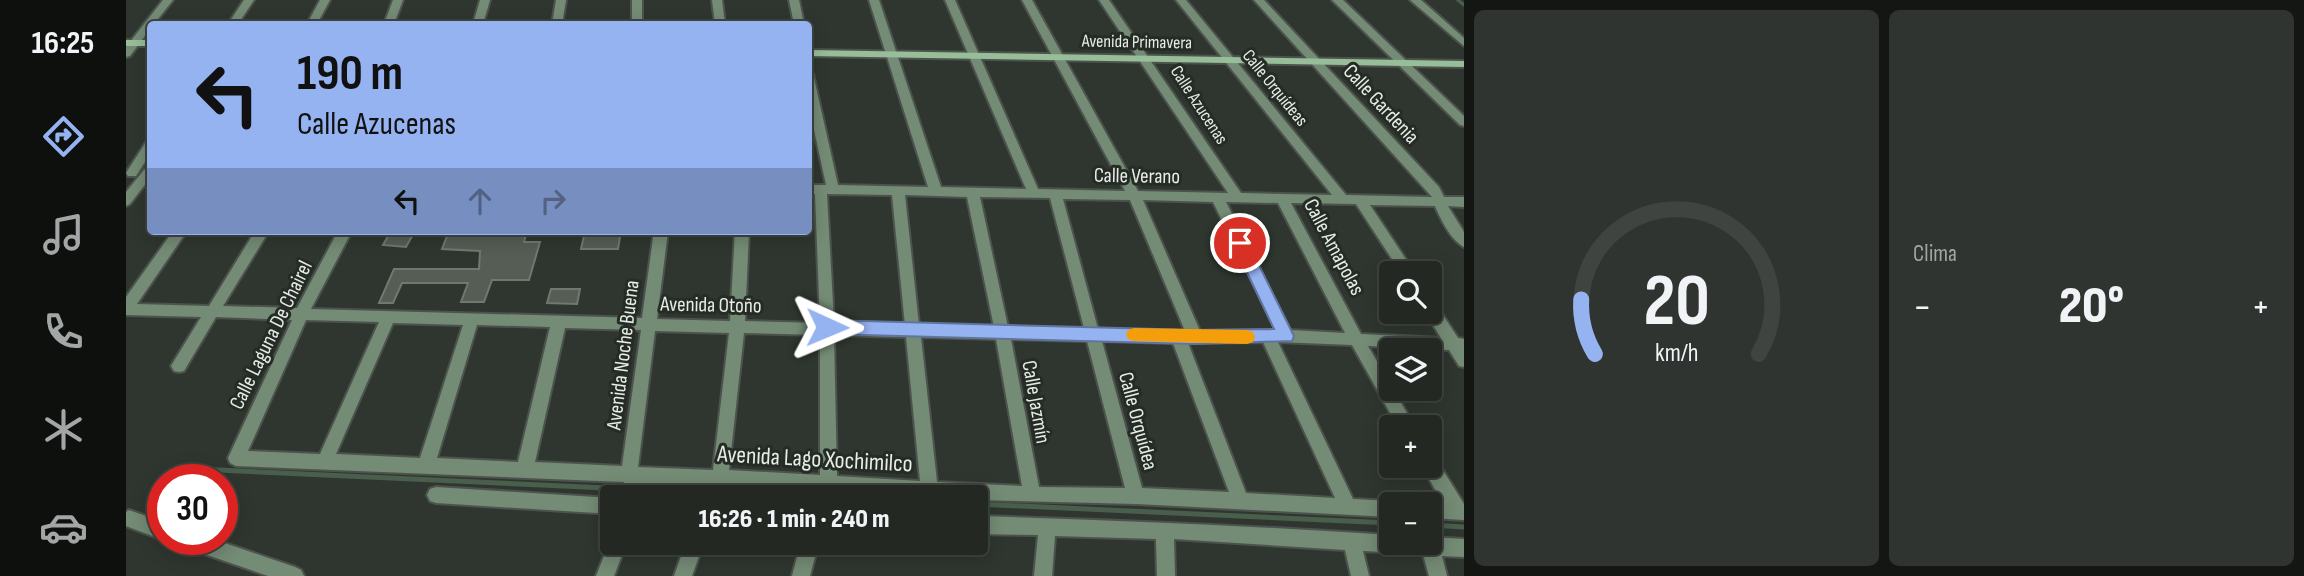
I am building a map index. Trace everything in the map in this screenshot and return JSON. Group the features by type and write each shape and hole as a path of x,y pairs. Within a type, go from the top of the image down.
{"street":[{"path":"149,21 168,0"},
{"path":"235,21 249,0"},
{"path":"314,21 326,0"},
{"path":"390,21 398,0"},
{"path":"479,21 485,0"},
{"path":"558,21 561,0"},
{"path":"637,0 637,21"},
{"path":"717,0 720,21"},
{"path":"794,0 798,21"},
{"path":"874,0 936,191"},
{"path":"950,0 1034,194"},
{"path":"1027,0 1134,195 1186,337 1240,500"},
{"name":"Calle Azucenas","path":"1104,0 1237,197"},
{"name":"Calle Orquídeas","path":"1181,0 1342,199"},
{"name":"Calle Gardenia","path":"1259,0 1435,190 1438,201 1464,243"},
{"path":"1337,0 1464,122"},
{"path":"1415,0 1464,43"},
{"path":"126,54 130,43 147,24"},
{"name":"Avenida Primavera","path":"812,53 1464,64"},
{"path":"812,109 821,189 827,327 829,484"},
{"path":"129,173 147,149"},
{"path":"129,173 147,174"},
{"path":"126,201 147,176"},
{"name":"Calle Verano","path":"821,189 1464,202"},
{"path":"898,190 929,485"},
{"name":"Calle Jazmín","path":"973,193 1032,495"},
{"name":"Calle Orquídea","path":"1055,194 1136,496"},
{"path":"1217,197 1286,336"},
{"name":"Calle Amapolas","path":"1282,198 1356,340 1400,415"},
{"path":"1360,200 1400,261"},
{"path":"126,309 177,235"},
{"path":"179,366 260,235"},
{"name":"Calle Laguna De Chairel","path":"236,458 302,313 343,235"},
{"name":"Avenida Noche Buena","path":"631,485 647,325 660,235"},
{"path":"720,478 737,327 743,235"},
{"name":"Avenida Otoño","path":"126,309 647,325 1186,337 1286,336 1459,345"},
{"path":"325,460 389,316"},
{"path":"426,466 472,319"},
{"path":"525,469 559,322"},
{"path":"1442,323 1459,345 1464,360"},
{"path":"1268,337 1348,507"},
{"name":"Avenida Lago Xochimilco","path":"236,458 525,469 614,485"},
{"name":"Avenida Lago Xochimilco","path":"658,485 720,478 846,485"},
{"path":"1438,478 1460,512"},
{"name":"Avenida Lago Xochimilco","path":"988,493 1240,500 1379,508"},
{"path":"436,495 600,505"},
{"path":"1442,511 1460,512"},
{"path":"129,519 147,525"},
{"path":"988,526 1165,530 1379,543"},
{"path":"1043,576 1046,528"},
{"path":"1165,530 1166,576"},
{"path":"1352,541 1360,576"},
{"path":"1442,547 1464,548"},
{"path":"234,555 295,576"},
{"path":"605,576 613,555"},
{"path":"683,576 690,555"},
{"path":"801,576 807,555"},
{"path":"1432,555 1438,576"}],"building":[{"path":"389,235 413,235 406,247 383,245"},
{"path":"447,235 526,235 524,242 540,242 529,280 492,280 484,302 461,302 468,283 402,283 393,303 379,303 394,269 479,269 480,251 442,249"},
{"path":"584,235 620,235 618,249 581,249"},
{"path":"551,289 580,289 577,304 547,303"}],"waterway":[{"path":"1458,0 1464,5"},
{"path":"238,471 600,488"},
{"path":"988,505 1379,522"},
{"path":"1442,526 1464,527"}],"slow traffic":[{"path":"1134,335 1247,337"}],"route":[{"path":"827,327 1195,337 1286,336 1240,243"}]}
